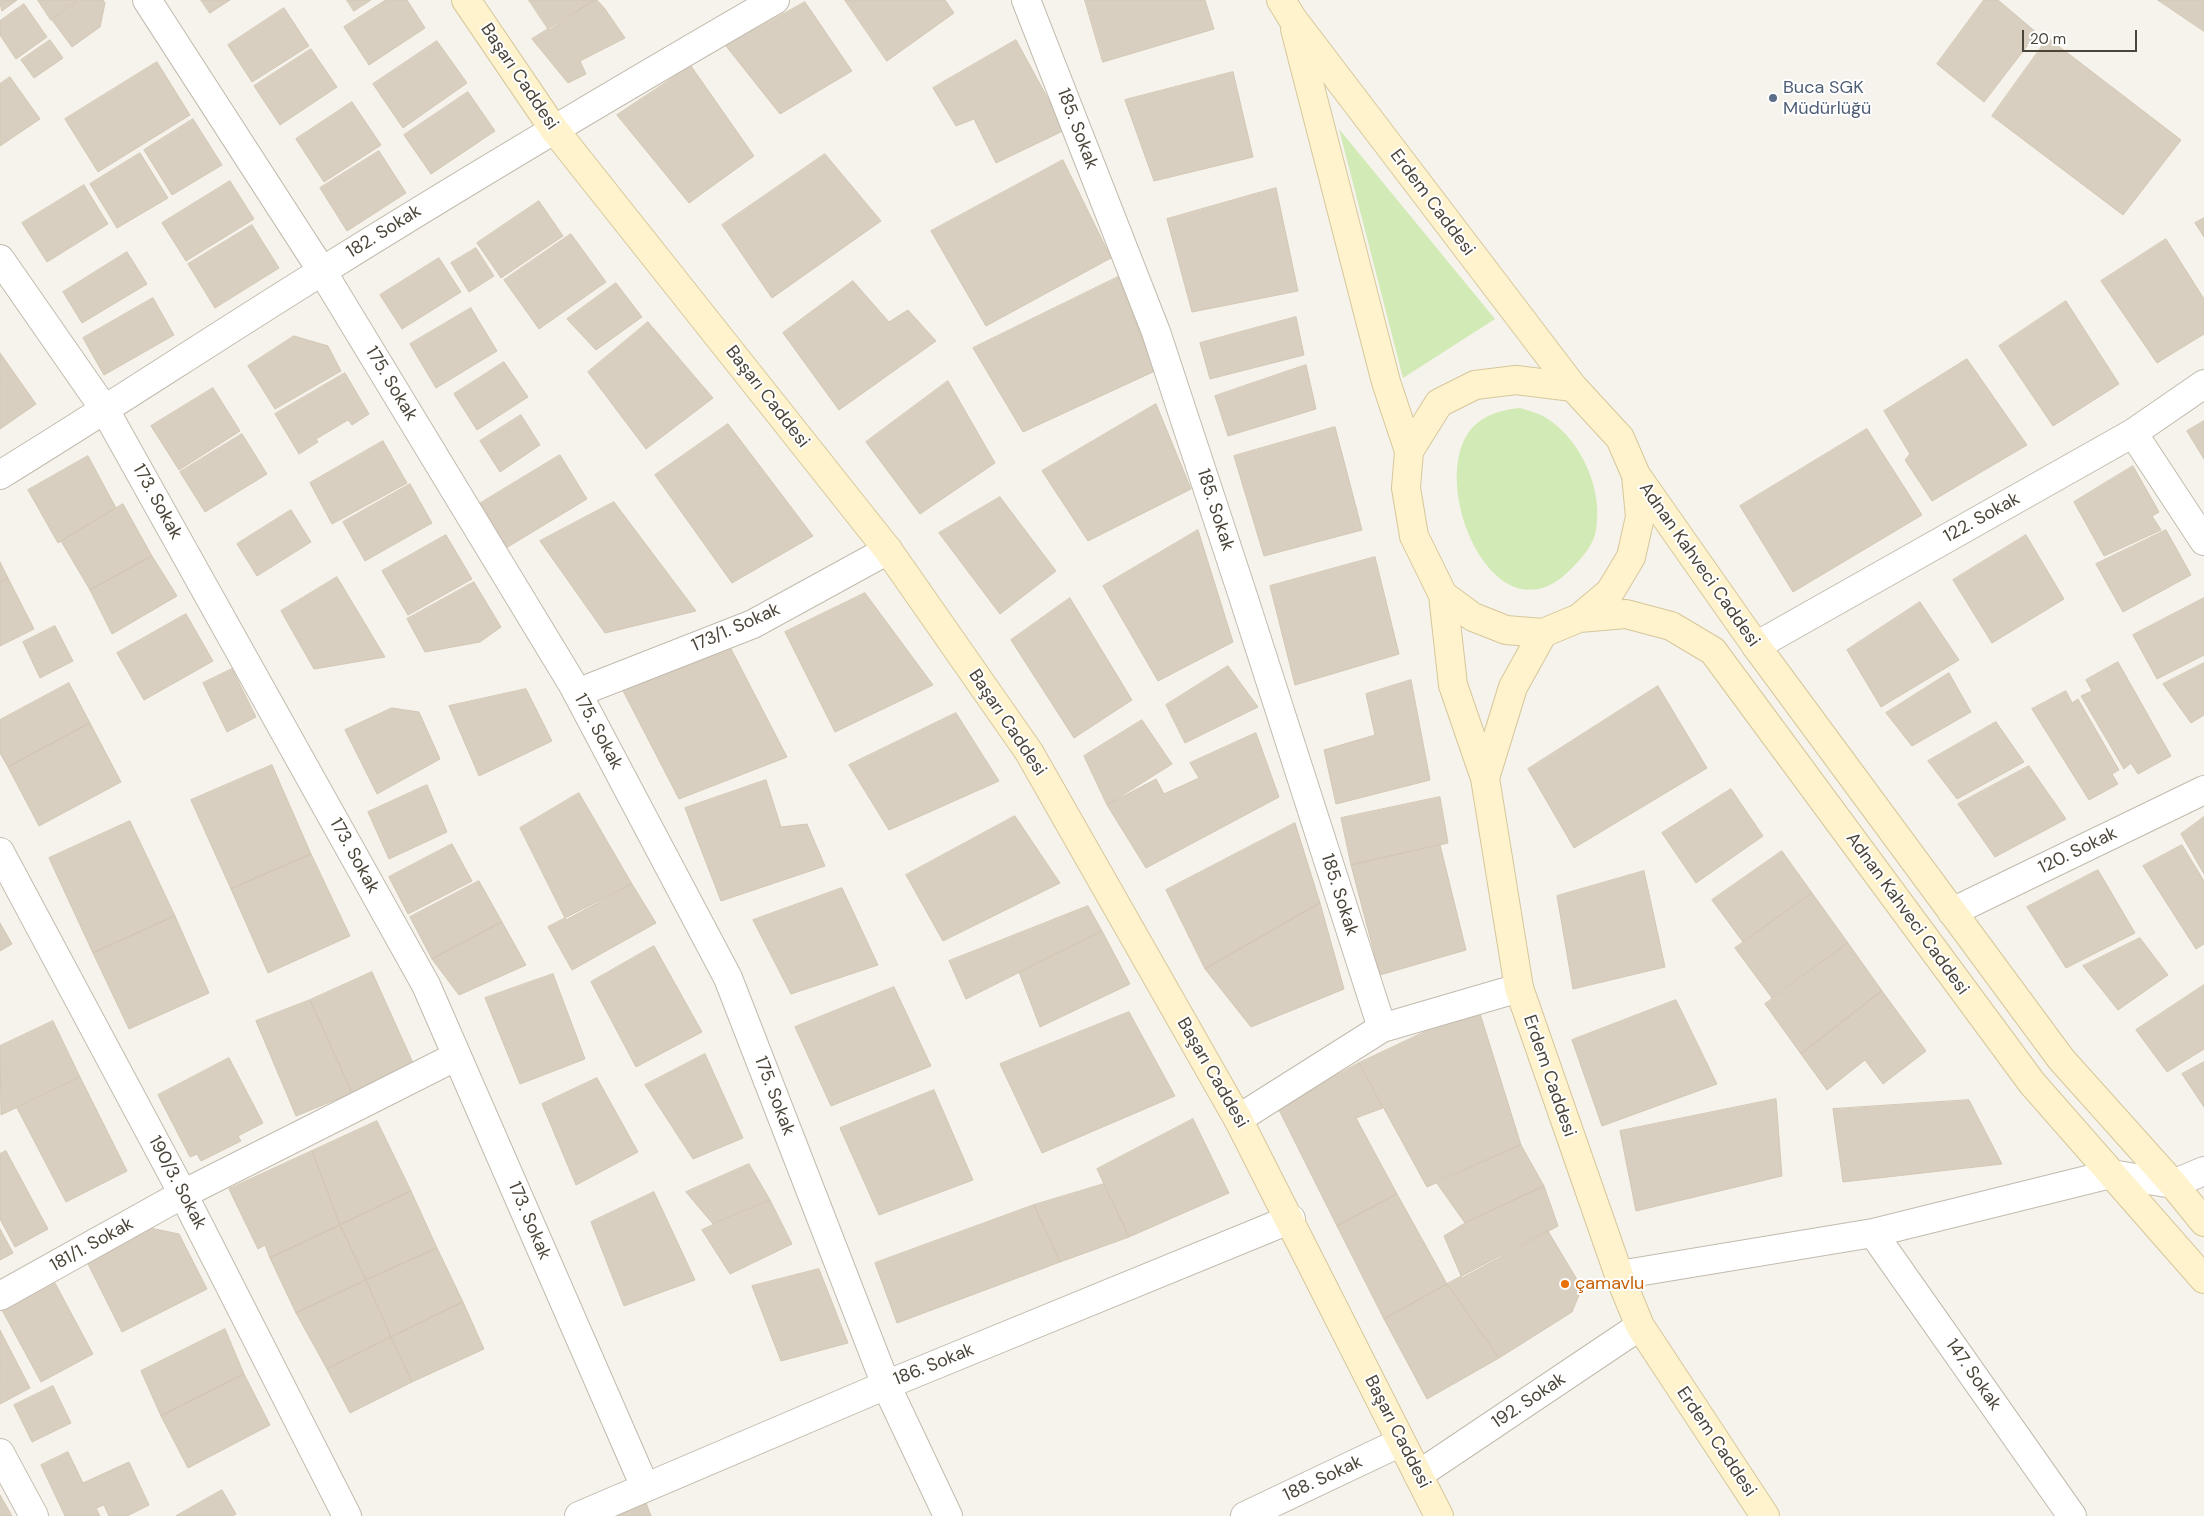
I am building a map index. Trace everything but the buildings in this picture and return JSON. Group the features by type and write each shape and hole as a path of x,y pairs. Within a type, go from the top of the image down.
{"main road":[{"name":"Başarı Caddesi","path":"466,0 553,128 888,550 1029,752 1238,1119 1291,1219 1439,1516"},
{"name":"Erdem Caddesi","path":"1287,9 1573,387 1620,438 1636,475"},
{"name":"Erdem Caddesi","path":"1287,9 1386,382 1409,452"},
{"path":"1573,387 1516,380 1475,385 1439,403 1409,452 1406,488 1414,536 1442,595 1473,617 1506,630 1543,633 1579,618 1610,592 1631,557 1640,517 1636,475"},
{"name":"Adnan Kahveci Caddesi","path":"1636,475 1756,646 2061,1059 2173,1184 2204,1222"},
{"name":"Erdem Caddesi","path":"1442,595 1453,685 1485,778 1519,988 1619,1275 1640,1326 1765,1516"},
{"name":"Adnan Kahveci Caddesi","path":"1579,618 1626,614 1671,626 1713,651 2032,1083 2204,1279"},
{"path":"1485,778 1513,686 1543,633"}],"street":[{"name":"175. Sokak","path":"147,0 322,271 577,693 728,978 886,1385 948,1516"},
{"name":"182. Sokak","path":"0,475 322,271 553,128 775,0"},
{"name":"185. Sokak","path":"1026,0 1156,332 1382,1028"},
{"name":"173. Sokak","path":"0,259 105,410 426,985 645,1487"},
{"name":"122. Sokak","path":"1756,646 2134,433 2204,384"},
{"path":"2134,433 2204,541"},
{"name":"173/1. Sokak","path":"577,693 753,624 888,550"},
{"name":"120. Sokak","path":"1952,912 2204,790"},
{"name":"190/3. Sokak","path":"0,852 183,1194 347,1516"},
{"path":"1238,1119 1382,1028 1519,988"},
{"name":"181/1. Sokak","path":"0,1296 183,1194 457,1056"},
{"path":"1619,1275 1873,1233 2111,1174 2173,1184 2204,1170"},
{"name":"186. Sokak","path":"579,1516 886,1385 1291,1219"},
{"name":"147. Sokak","path":"1873,1233 2072,1516"},
{"name":"192. Sokak","path":"1418,1475 1640,1326"},
{"name":"188. Sokak","path":"1245,1516 1401,1442"},
{"path":"0,1453 34,1516"}],"green space":[{"path":"1339,129 1495,319 1403,378"},
{"path":"1520,408 1548,419 1572,441 1588,470 1594,486 1597,503 1595,535 1588,549 1571,569 1543,588 1517,588 1494,573 1475,548 1463,517 1457,483 1460,453 1472,428 1482,419 1494,414"}],"place":[{"name":"Buca SGK Müdürlüğü","path":"1773,98"},
{"name":"çamavlu","path":"1565,1284"}]}
